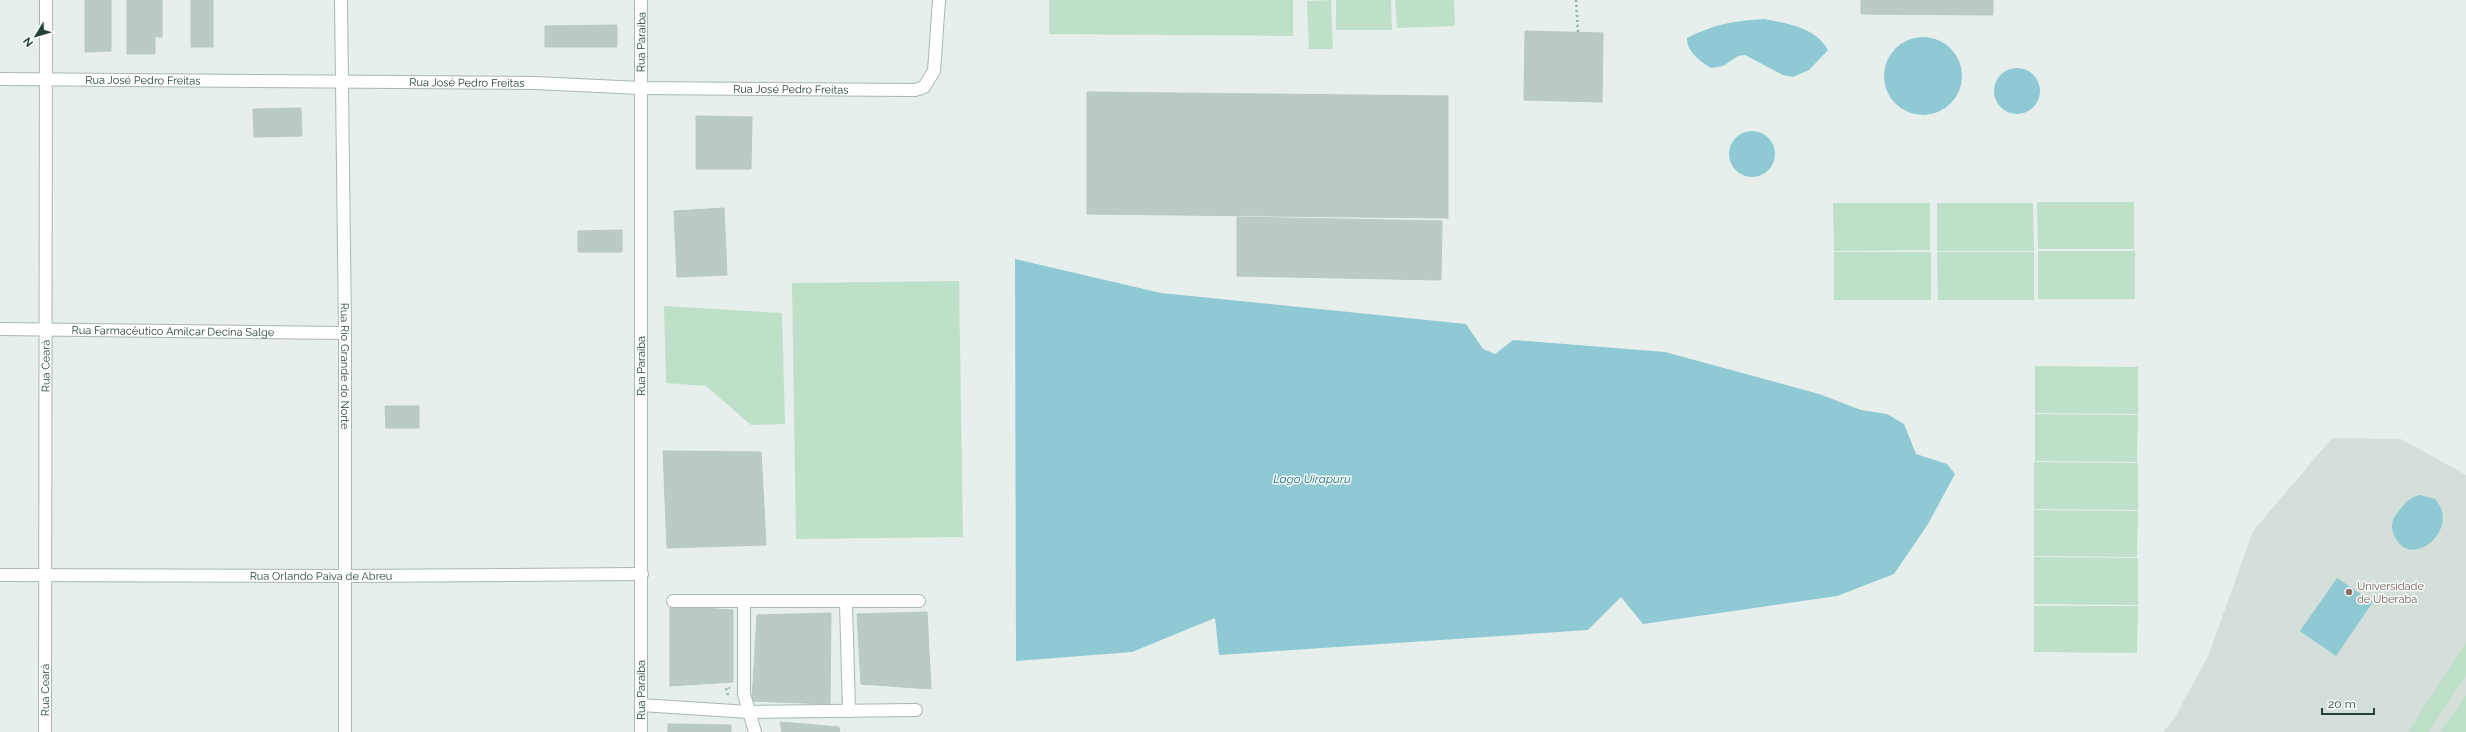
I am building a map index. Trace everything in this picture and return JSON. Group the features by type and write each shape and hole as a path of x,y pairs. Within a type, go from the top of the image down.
{"street":[{"name":"Rua Ceará","path":"45,732 44,575 46,0"},
{"name":"Rua Rio Grande do Norte","path":"341,0 341,83 346,333 345,732"},
{"name":"Rua Paraíba","path":"641,0 641,732"},
{"name":"Rua José Pedro Freitas","path":"0,79 535,84 640,88 915,90 924,87 930,80 934,71 939,0"},
{"name":"Rua Farmacêutico Amilcar Decina Salge","path":"0,329 346,333"},
{"name":"Rua Orlando Paiva de Abreu","path":"0,574 346,576 642,574"},
{"path":"673,601 919,601"},
{"path":"744,601 743,677 749,712 756,732"},
{"path":"846,602 849,711"},
{"path":"641,705 749,712 916,710"}],"path":[{"path":"1576,0 1578,32"}],"shaded area":[{"name":"Universidade de Uberaba","path":"2332,438 2401,439 2466,475 2466,732 2163,732 2174,719 2209,654 2253,531"}],"green space":[{"path":"1049,0 1293,0 1293,36 1049,34"},
{"path":"1331,0 1333,49 1309,49 1307,1"},
{"path":"1336,0 1391,0 1392,30 1336,30"},
{"path":"1395,0 1454,0 1455,26 1397,28"},
{"path":"2037,202 2134,202 2134,249 2038,249"},
{"path":"1833,203 1930,203 1930,250 1834,251"},
{"path":"1937,203 2033,203 2034,251 1937,251"},
{"path":"2038,251 2135,251 2135,299 2038,299"},
{"path":"1834,252 1931,252 1931,300 1834,300"},
{"path":"1937,252 2034,252 2034,300 1938,300"},
{"path":"959,281 963,537 796,539 792,283"},
{"path":"664,306 782,313 785,424 751,425 706,386 666,383"},
{"path":"2035,366 2138,367 2138,414 2035,413"},
{"path":"2035,414 2138,415 2137,462 2035,461"},
{"path":"2034,462 2138,463 2138,510 2034,509"},
{"path":"2034,510 2138,511 2137,557 2034,556"},
{"path":"2034,557 2138,558 2138,605 2034,604"},
{"path":"2034,606 2138,606 2137,653 2034,652"},
{"path":"2466,643 2466,676 2429,732 2408,732"},
{"path":"2466,695 2466,732 2440,732"}],"water":[{"path":"1764,19 1791,25 1808,31 1823,42 1828,50 1809,70 1793,77 1783,75 1745,55 1738,56 1723,66 1711,68 1695,56 1687,43 1687,38 1716,26 1734,22"},
{"path":"1923,37 1938,40 1945,44 1955,54 1959,61 1962,76 1959,91 1955,98 1945,108 1938,112 1923,115 1908,112 1901,108 1891,98 1887,91 1884,76 1887,61 1891,54 1901,44 1908,40"},
{"path":"2017,68 2030,72 2036,78 2040,91 2036,104 2030,110 2017,114 2004,110 1998,104 1994,91 1998,78 2004,72"},
{"path":"1748,131 1756,131 1765,135 1771,141 1775,154 1771,167 1765,173 1756,177 1748,177 1739,173 1733,167 1729,158 1729,150 1733,141 1739,135"},
{"name":"Lago Uirapuru","path":"1015,259 1161,293 1466,324 1483,349 1495,354 1513,340 1665,352 1819,394 1861,410 1887,414 1904,424 1916,454 1947,464 1955,474 1928,524 1894,574 1837,596 1643,624 1621,597 1588,630 1219,655 1215,618 1132,652 1016,661"},
{"path":"2420,495 2435,499 2442,511 2442,522 2438,533 2431,542 2422,548 2412,550 2402,546 2395,537 2392,524 2395,516 2406,503 2412,498"},
{"path":"2337,578 2373,602 2336,656 2300,631"}],"building":[{"path":"85,0 111,0 111,51 85,52"},
{"path":"127,0 162,0 162,37 155,37 155,54 127,54"},
{"path":"191,0 213,0 213,47 191,47"},
{"path":"1861,0 1993,0 1993,15 1861,14"},
{"path":"617,25 617,47 545,47 545,26"},
{"path":"1525,31 1603,33 1602,102 1524,100"},
{"path":"1087,92 1448,96 1448,218 1087,214"},
{"path":"301,108 302,136 254,137 253,109"},
{"path":"696,116 752,117 751,169 696,169"},
{"path":"724,208 727,275 677,277 674,211"},
{"path":"1237,217 1442,221 1441,280 1237,276"},
{"path":"622,230 622,252 578,252 578,231"},
{"path":"385,406 419,406 419,428 386,428"},
{"path":"663,451 761,452 766,545 667,548"},
{"path":"670,606 733,610 733,682 670,686"},
{"path":"927,612 931,689 861,684 857,614"},
{"path":"831,613 830,704 752,701 757,615"},
{"path":"780,722 839,727 840,732 782,732"},
{"path":"668,724 731,725 731,732 668,732"}],"place":[{"name":"Universidade de Uberaba","path":"2349,592"}]}
